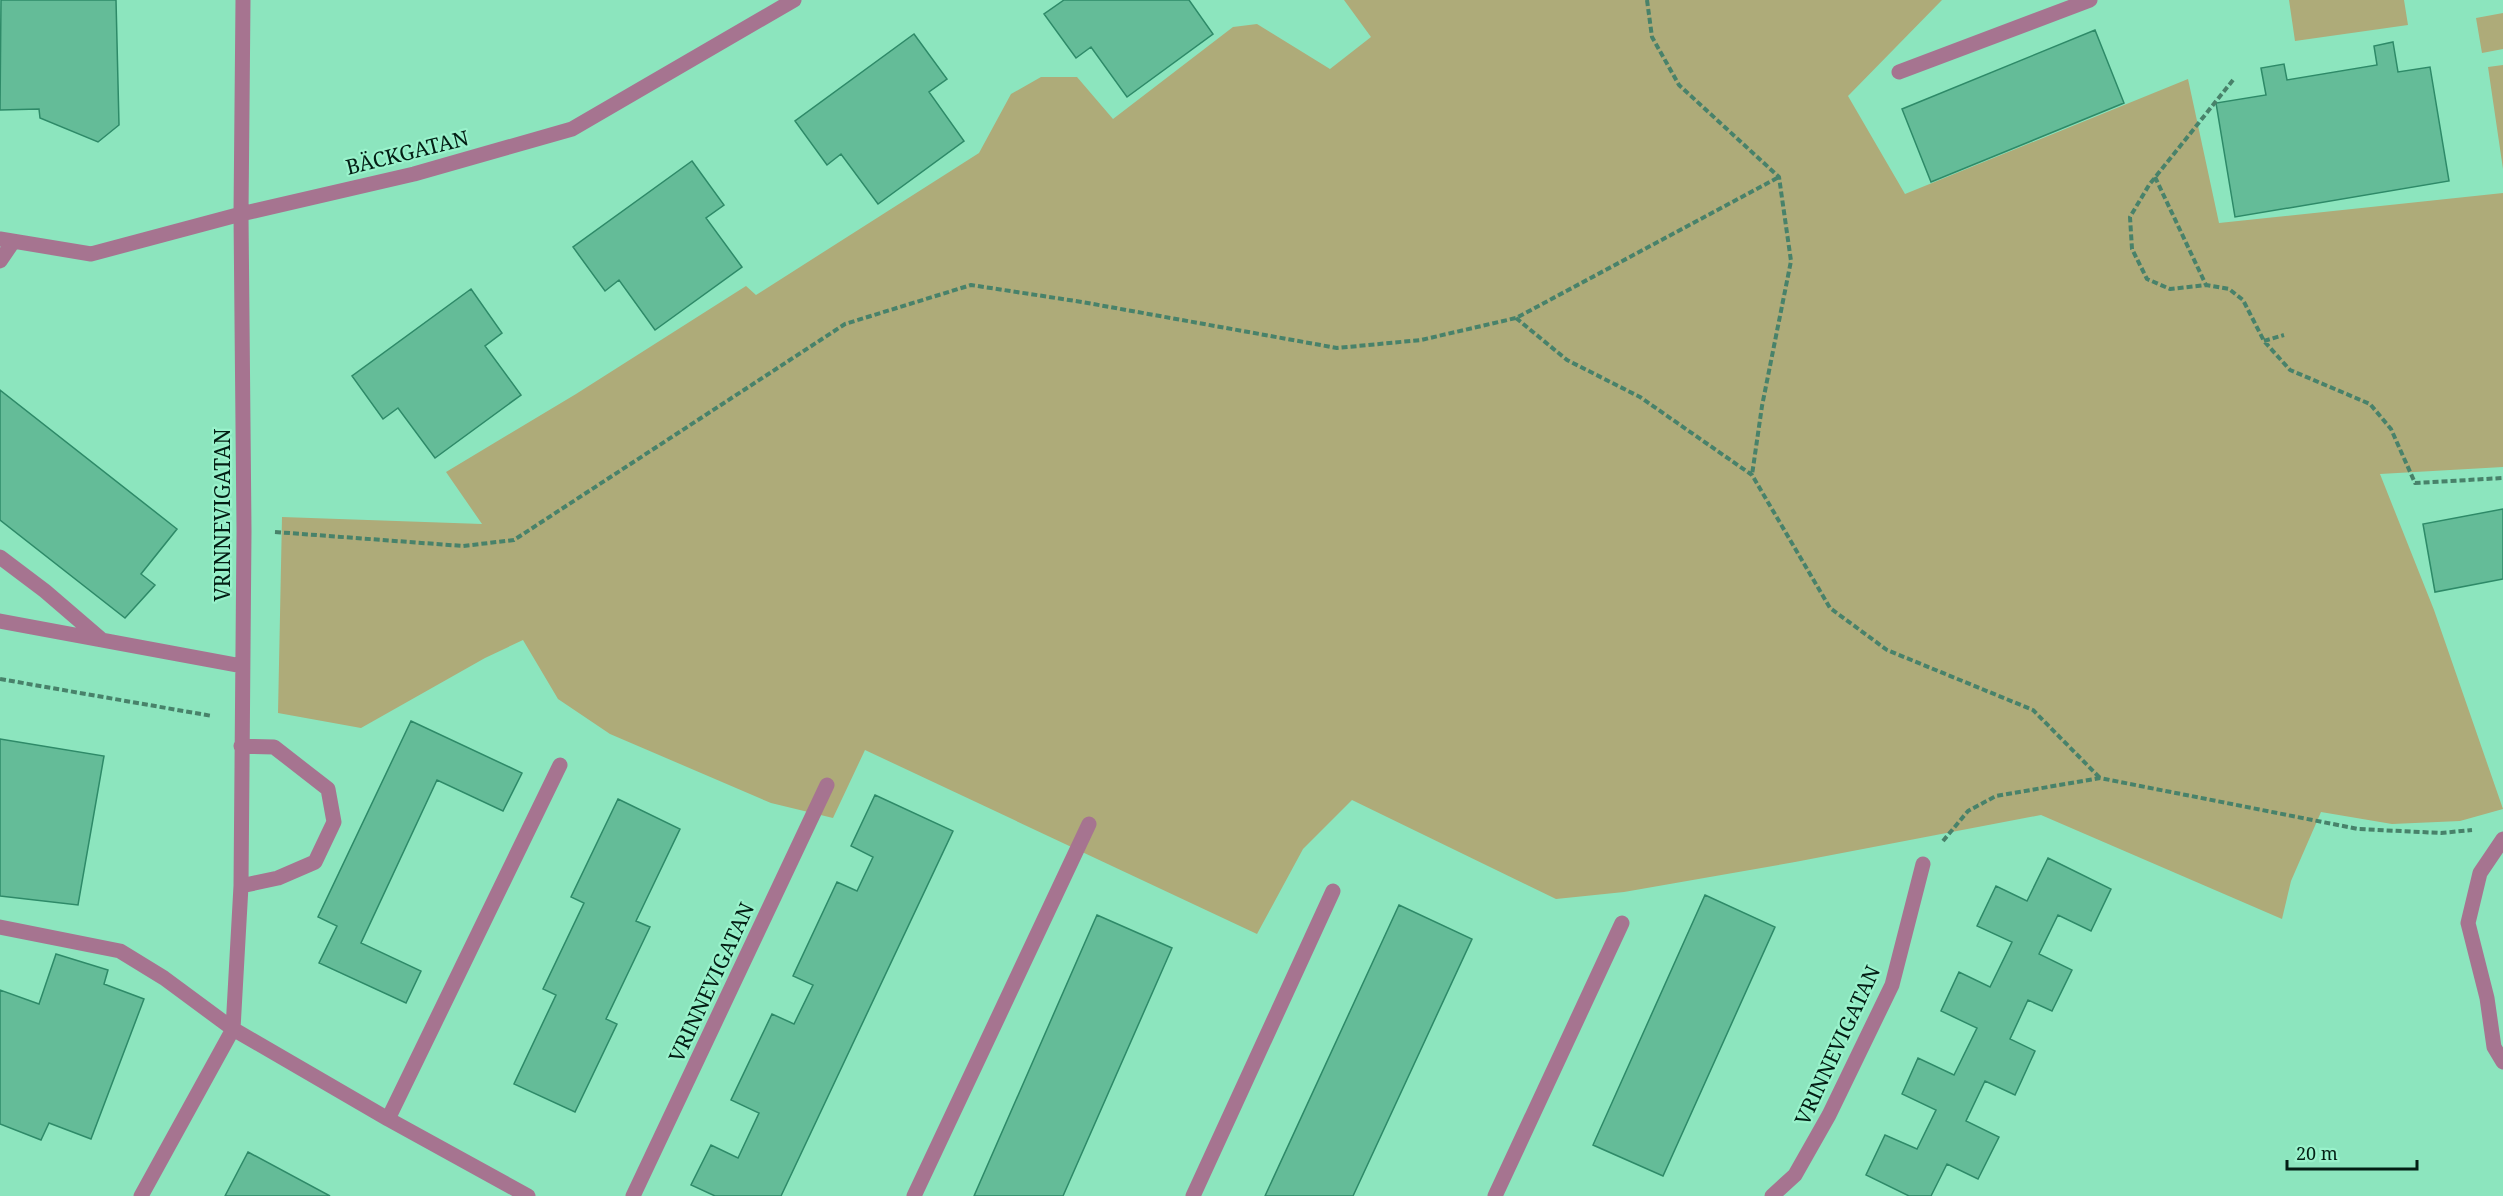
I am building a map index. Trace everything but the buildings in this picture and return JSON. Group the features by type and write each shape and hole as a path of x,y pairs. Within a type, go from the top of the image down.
{"street":[{"name":"VRINNEVIGATAN","path":"141,1196 233,1029 241,886 244,531 241,214 243,0"},
{"name":"BÄCKGATAN","path":"6,240 91,254 241,214 414,174 572,129 794,0"},
{"path":"1899,72 2090,0"},
{"path":"0,261 6,240"},
{"path":"0,557 45,591 104,642"},
{"path":"0,621 242,666"},
{"path":"241,746 274,747 328,789 334,822 315,862 278,878 241,886"},
{"path":"388,1119 560,765"},
{"name":"VRINNEVIGATAN","path":"633,1196 827,785"},
{"path":"914,1196 1089,824"},
{"path":"2503,839 2480,873 2468,923 2487,998 2494,1047 2503,1062"},
{"name":"VRINNEVIGATAN","path":"1772,1196 1795,1175 1818,1135 1892,986 1923,864"},
{"path":"1193,1196 1334,891"},
{"path":"1495,1196 1622,923"},
{"path":"0,927 120,951 164,978 233,1029 388,1119 528,1196"}],"path":[{"path":"1647,0 1652,37 1679,85 1779,177 1791,261 1762,406 1752,475"},
{"path":"2233,80 2155,177 2130,216 2132,249 2147,279 2170,289 2206,285 2229,289 2243,300 2264,341 2290,370 2370,404 2391,429 2415,483 2503,478"},
{"path":"268,531 463,546 514,540 845,324 971,285 1082,302 1337,348 1421,340 1516,318 1779,177"},
{"path":"2155,177 2206,285"},
{"path":"1516,318 1567,360 1640,397 1752,475 1830,608 1887,650 2032,710 2100,778"},
{"path":"2264,341 2284,335"},
{"path":"0,679 242,721"},
{"path":"1923,864 1968,811 1996,796 2100,778 2358,829 2441,833 2482,828"}],"shaded area":[{"path":"1344,0 1942,0 1848,96 1905,194 2188,79 2219,223 2503,193 2503,467 2380,474 2434,610 2503,809 2460,821 2392,824 2321,812 2291,881 2282,919 2041,815 1624,892 1556,899 1352,800 1303,849 1257,934 865,750 833,818 771,803 610,734 558,699 523,640 485,658 361,728 278,713 282,517 482,524 446,472 576,394 746,286 756,295 979,153 1011,94 1041,77 1077,77 1113,119 1233,27 1257,24 1330,69 1371,37"},
{"path":"2289,0 2404,0 2408,25 2295,41"},
{"path":"2503,13 2503,49 2482,53 2476,18"},
{"path":"2503,65 2503,169 2488,67"}]}
